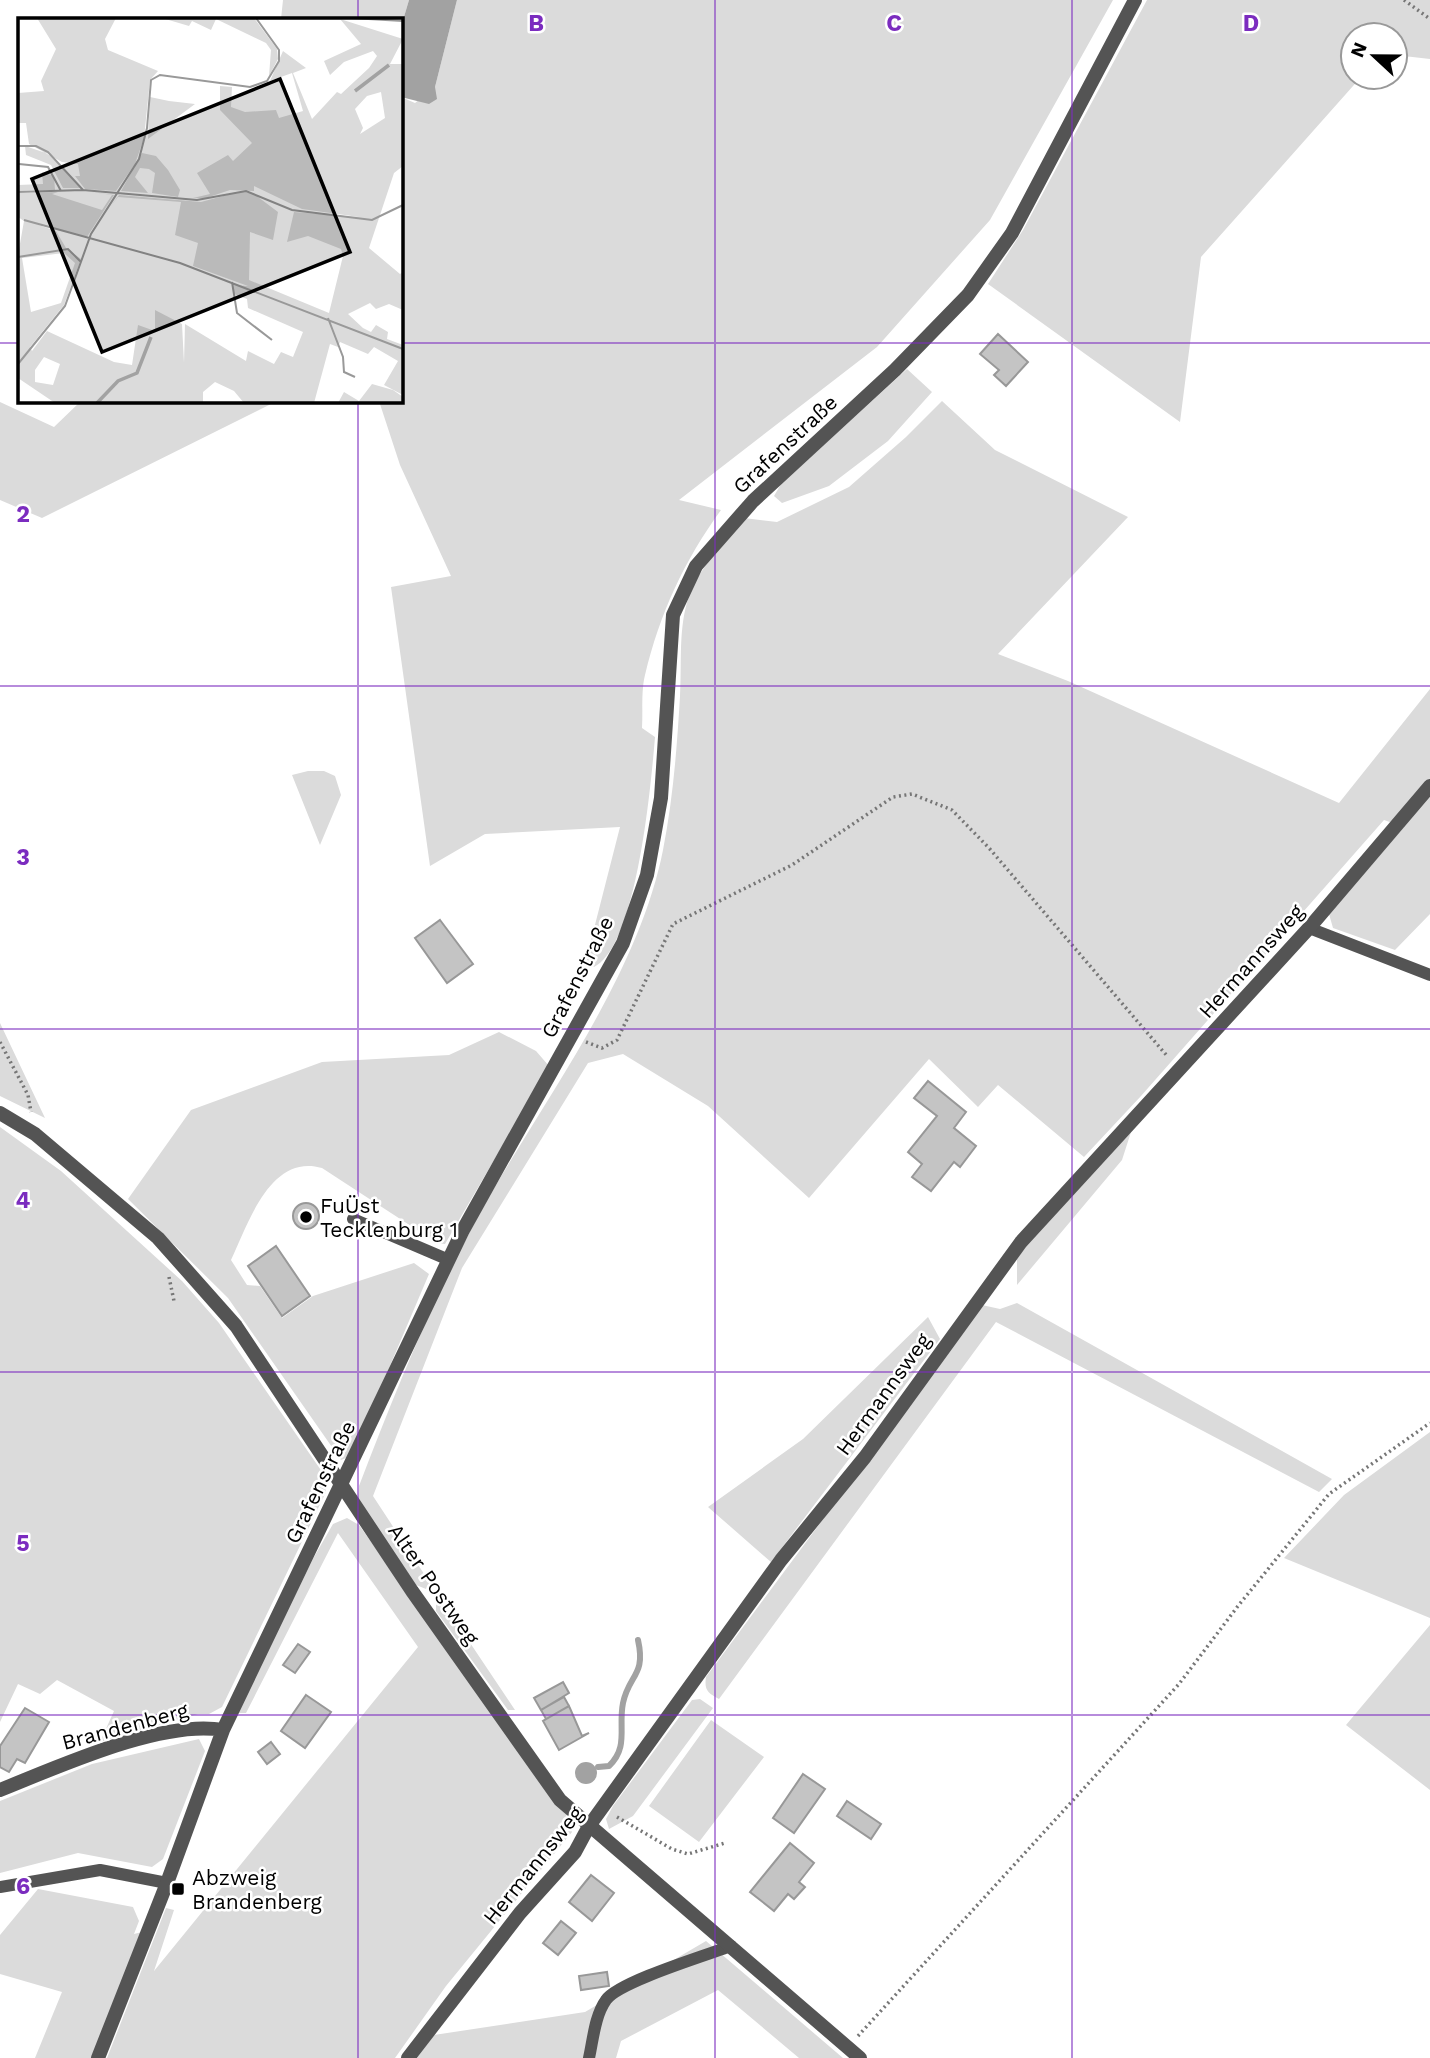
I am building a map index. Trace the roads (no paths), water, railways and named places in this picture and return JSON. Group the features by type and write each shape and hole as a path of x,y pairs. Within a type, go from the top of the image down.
{"street":[{"name":"Grafenstraße","path":"98,2058 167,1883 223,1730 449,1260 623,943 647,875 661,798 673,615 696,566 753,501 895,370 968,295 1012,233 1135,0"},
{"name":"Hermannsweg","path":"408,2058 520,1913 575,1852 589,1826 601,1813 723,1639 781,1560 865,1457 1021,1242 1309,928 1430,786"},
{"name":"Alter Postweg","path":"0,1113 35,1134 158,1238 236,1326 341,1486 560,1800 860,2058"},
{"name":"Brandenberg","path":"0,1790 83,1755 199,1726 223,1730"}],"lane":[{"path":"1309,928 1430,975"},
{"path":"353,1219 449,1260"},
{"path":"0,1887 100,1870 167,1883"},
{"path":"589,2058 601,2007 608,1996 651,1975 731,1945"}],"waterway":[{"path":"598,1767 609,1766 619,1752 623,1703 640,1661 638,1640"}],"place":[{"name":"FuÜst Tecklenburg 1","path":"306,1217"},
{"name":"Abzweig Brandenberg","path":"178,1889"}]}
